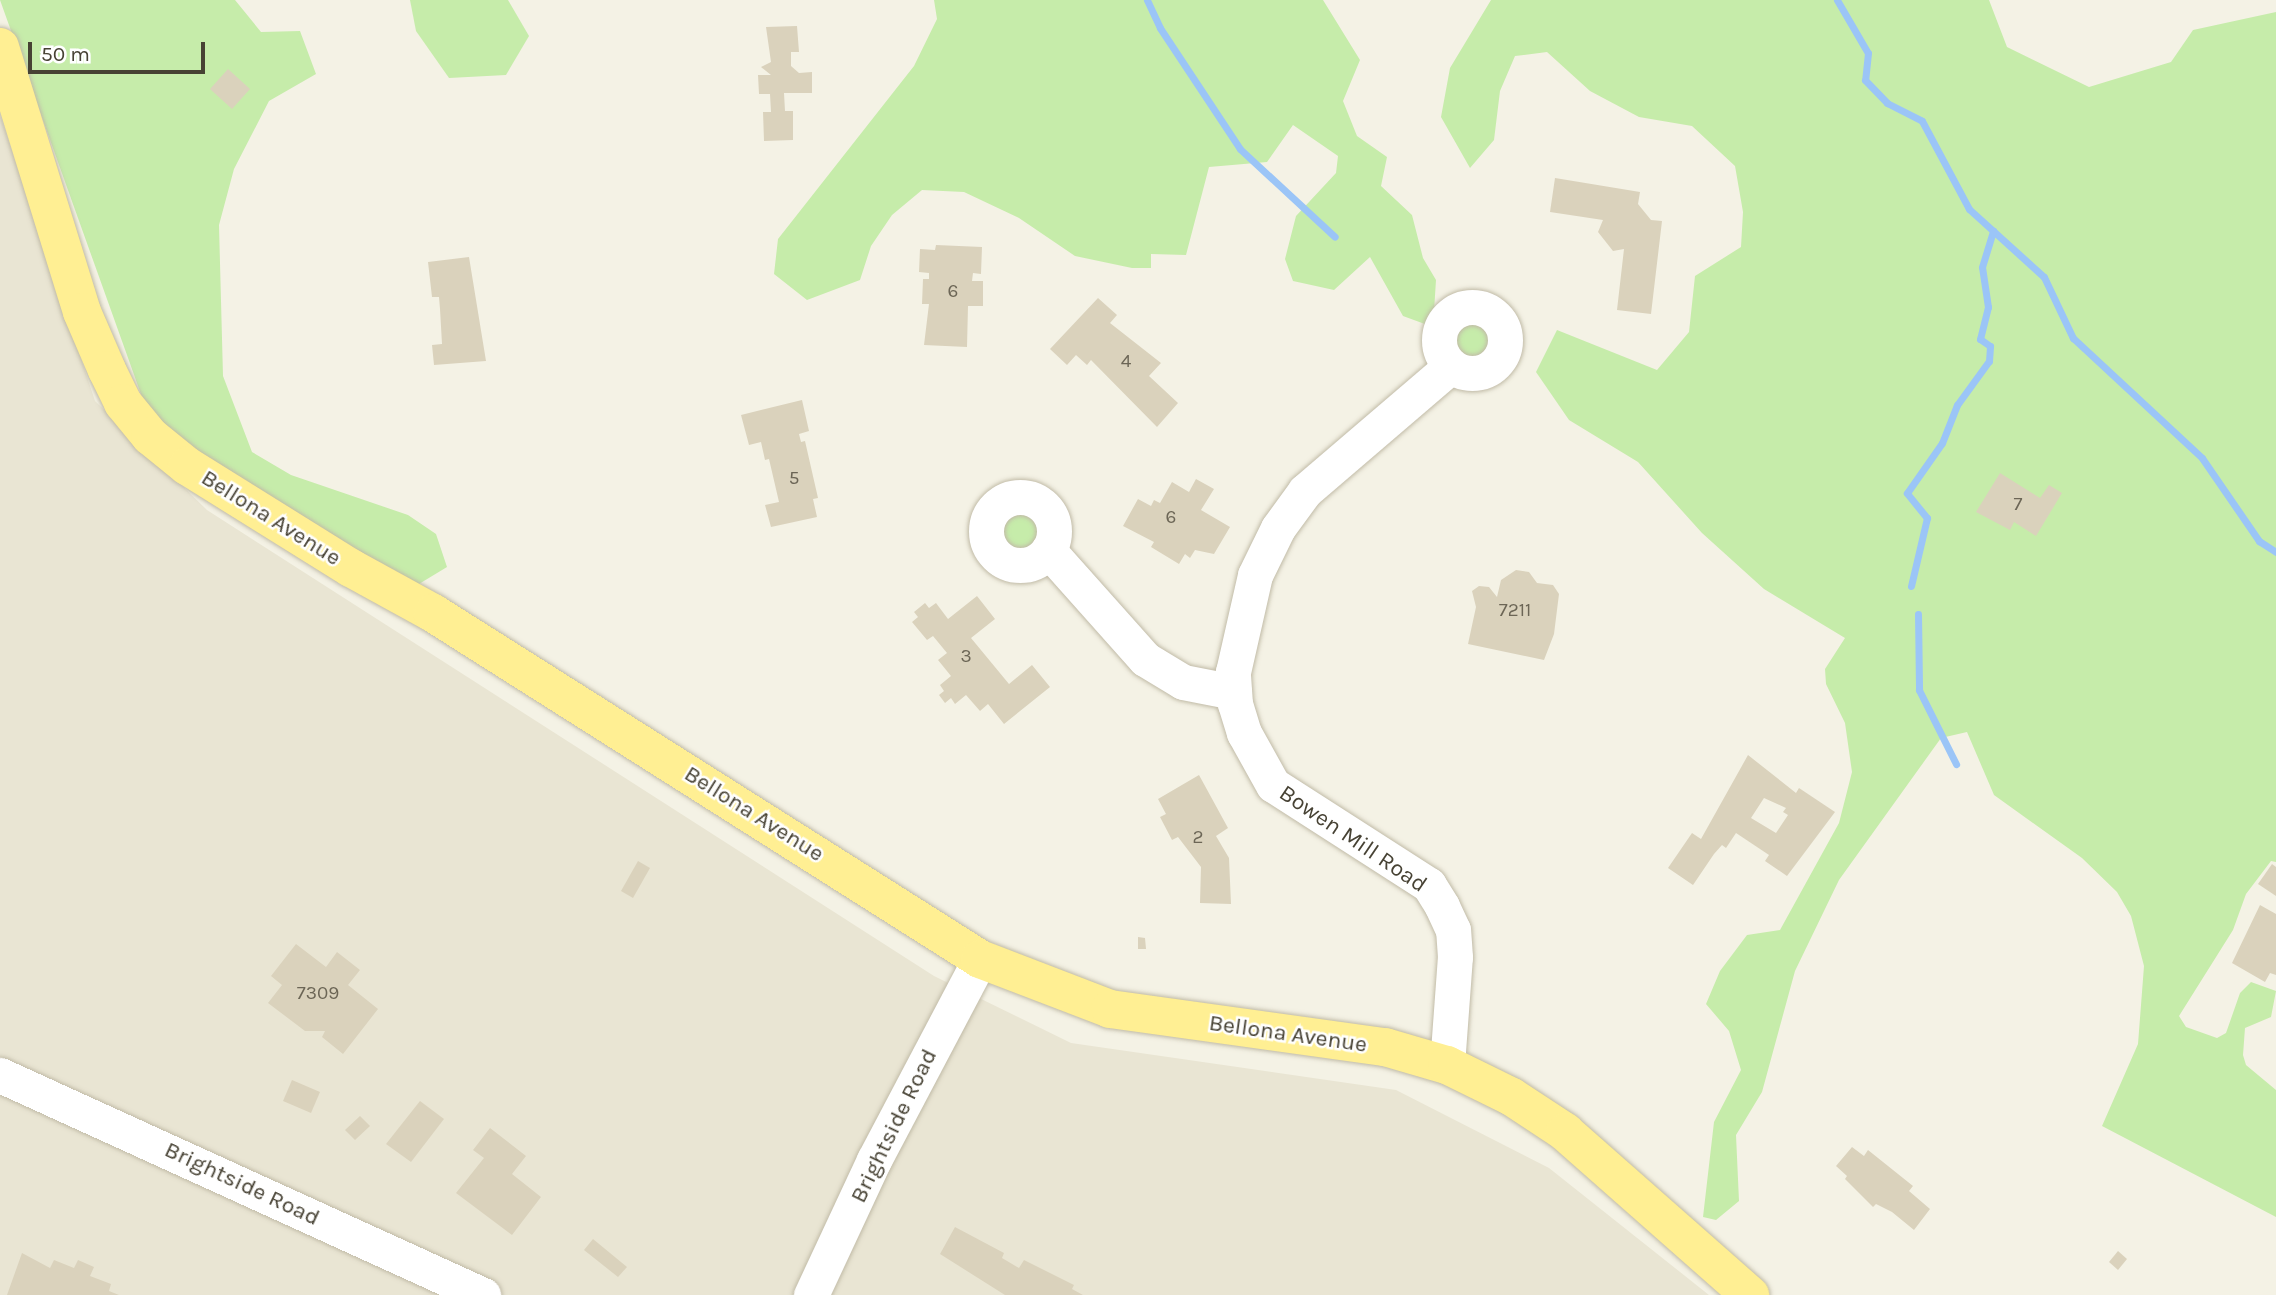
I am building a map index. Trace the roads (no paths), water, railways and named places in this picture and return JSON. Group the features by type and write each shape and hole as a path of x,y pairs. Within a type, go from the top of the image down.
{"main road":[{"name":"Bellona Avenue","path":"0,47 82,312 123,403 150,436 187,466 351,568 433,612 980,959 1110,1009 1385,1047 1447,1065 1512,1097 1564,1132 1750,1295"}],"street":[{"name":"Bowen Mill Road","path":"1447,1065 1455,957 1453,930 1442,906 1429,885 1273,785 1244,733 1234,692 1233,672 1241,625 1255,575 1278,528 1305,491 1451,366"},
{"path":"1048,550 1145,659 1183,682 1234,692"},
{"name":"Brightside Road","path":"817,1290 874,1160 980,959"},
{"name":"Brightside Road","path":"0,1075 483,1295"}],"waterway":[{"path":"1147,0 1160,28 1240,149 1335,237"},
{"path":"1837,0 1868,53 1865,80 1887,103 1922,121 1969,209 2044,277 2073,338 2202,458 2259,541 2276,552"},
{"path":"1911,586 1927,518 1907,493 1942,443 1957,405 1989,361 1990,346 1980,339 1988,307 1982,267 1993,231"},
{"path":"1918,614 1919,690 1956,764"}]}
